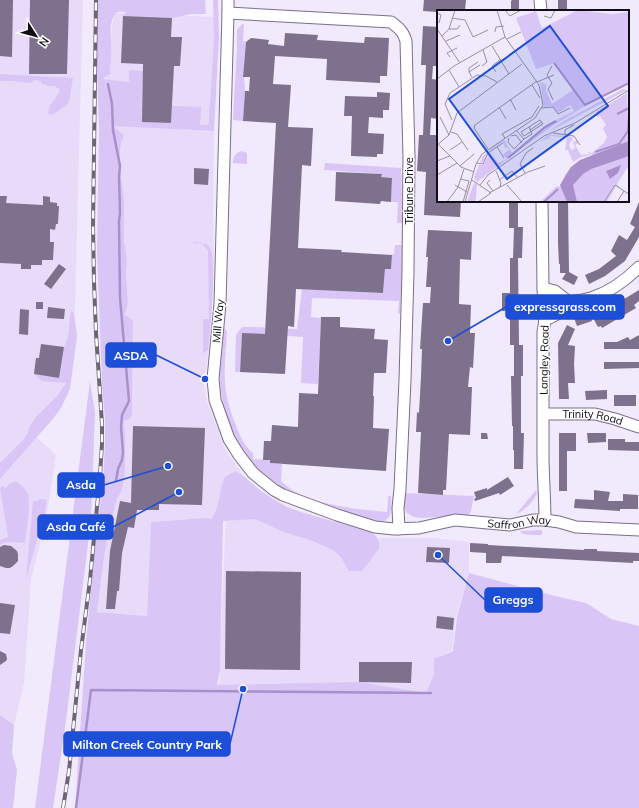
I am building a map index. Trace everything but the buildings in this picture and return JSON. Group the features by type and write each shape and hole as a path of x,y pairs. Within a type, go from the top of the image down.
{"street":[{"name":"Mill Way","path":"228,0 220,304 213,379 215,400 229,440 238,456 252,472 274,490 283,495 337,515 375,527 399,529"},
{"path":"540,0 541,10"},
{"name":"Tribune Drive","path":"228,13 391,22 404,34 406,41 409,156 408,271 405,380 398,508 399,529"},
{"name":"Langley Road","path":"542,202 545,320 543,332 543,456 545,520"},
{"path":"545,320 563,310 569,302 590,299 622,283 639,267"},
{"path":"543,288 555,291 569,302"},
{"name":"Trinity Road","path":"544,414 595,414 615,418 639,427"},
{"name":"Saffron Way","path":"399,529 419,528 455,520 510,525 533,520 545,520 576,527 639,530"}],"shaded area":[{"path":"0,0 83,0 75,306 72,358 64,387 32,433 56,455 46,519 31,579 24,683 14,725 0,715"},
{"path":"97,0 205,0 206,14 192,14 172,18 122,16 126,12 120,12 113,18 111,23 110,74 103,79 129,82 129,70 143,71 142,122 171,123 172,106 201,107 200,125 209,125 214,38 213,0 218,0 219,37 214,131 113,126 124,135 121,144 119,162 124,198 124,240 127,259 126,274 128,303 125,314 133,320 132,414 130,419 124,421 125,473 121,493 117,499 109,530 97,612 147,616 151,522 203,518 212,519 217,508 225,477 236,472 241,474 261,491 287,507 372,533 378,539 379,549 362,571 349,571 340,556 333,550 313,541 284,532 255,519 223,521 220,669 217,685 359,682 426,693 434,674 434,658 453,651 457,617 469,573 586,603 611,619 639,626 639,808 75,808 86,642 97,527 103,482 105,442 97,251 99,127"},
{"path":"114,13 216,17 212,130 115,124 106,75"},
{"path":"242,24 244,24 243,41 246,42 243,76 245,91 243,121 233,120 237,30"},
{"path":"0,74 73,78 69,102 52,115 48,114 50,105 60,90 55,86 48,86 41,83 41,81 33,80 33,82 30,83 0,81"},
{"path":"112,125 214,131 214,259 211,329 204,385 207,401 226,451 244,477 212,519 203,518 151,522 147,616 97,612 109,530 117,499 122,490 126,465 124,421 130,419 132,414 133,320 128,317 125,312 128,303 126,274 127,259 124,240 124,198 119,162 123,135"},
{"path":"242,151 247,153 247,164 233,163 233,158 235,155"},
{"path":"325,163 401,168 403,223 397,223 398,202 391,202 392,178 381,177 381,174 324,170"},
{"path":"194,242 203,243 210,248 213,266 209,342 208,350 203,353 203,319 209,319 208,251 202,243 193,243"},
{"path":"395,245 403,245 400,314 398,313 399,301 312,298 311,317 321,318 318,384 301,383 303,337 242,333 240,372 235,372 236,335 240,329 243,327 253,327 297,329 302,289 383,293 385,269 391,269 392,255 394,254"},
{"path":"551,293 561,300 561,303 555,310 551,311 549,309 549,294"},
{"path":"71,310 74,314 77,336 70,389 61,408 52,420 0,479 0,463 23,440 36,417 57,396 66,383 42,381 34,374 59,378 64,347 68,337"},
{"path":"222,326 227,331 225,377 228,402 238,431 246,446 253,453 253,459 270,460 270,463 282,464 282,482 295,492 328,504 387,512 388,497 391,496 391,512 388,518 381,522 304,499 270,478 248,459 240,448 234,434 222,398 220,367"},
{"path":"90,381 95,412 91,520 66,721 53,808 35,808"},
{"path":"15,481 25,489 29,499 25,543 9,542 0,545 0,540 8,537 0,488 2,486 6,488 9,484"},
{"path":"536,490 537,494 533,500 526,508 517,514 517,513"},
{"path":"404,493 474,496 469,515 421,518 414,517 407,513 404,508"},
{"path":"39,499 47,500 45,513 26,579 33,501 38,501"},
{"path":"265,503 365,541 381,538 434,538 469,542 469,573 456,617 452,650 435,658 434,674 426,693 219,686 226,511"},
{"path":"541,530 542,535 529,535 521,533 521,531"},
{"path":"0,715 14,725 12,753 17,770 13,808 0,808"}],"waterway":[{"path":"108,84 112,104 113,130 120,166 120,298 129,401 122,415 121,427 123,452 116,481"},
{"path":"76,808 91,690 431,693"}],"railway":[{"path":"63,808 69,771 81,650 90,580 102,444 96,333 93,226 96,0"}],"place":[{"name":"expressgrass.com","path":"448,341"},
{"name":"ASDA","path":"205,379"},
{"name":"Asda","path":"168,466"},
{"name":"Asda Café","path":"179,492"},
{"name":"Greggs","path":"438,555"},
{"name":"Milton Creek Country Park","path":"243,689"}]}
